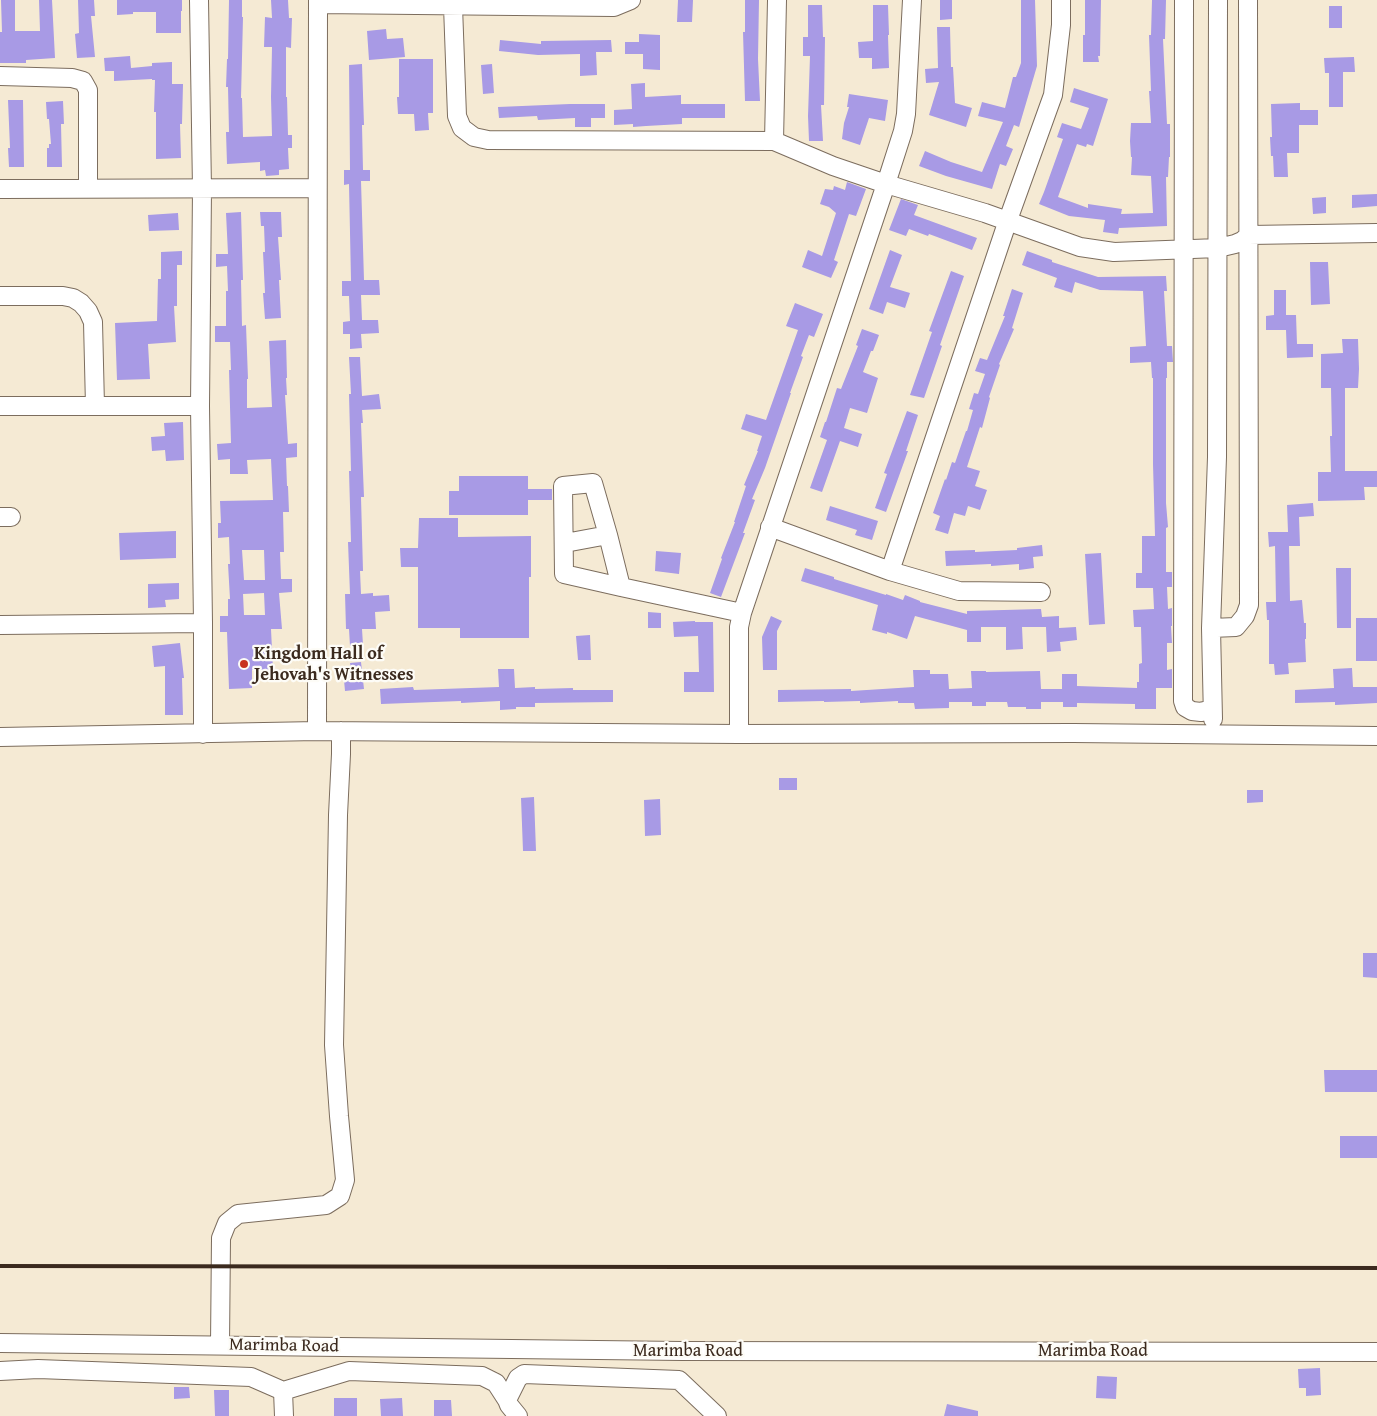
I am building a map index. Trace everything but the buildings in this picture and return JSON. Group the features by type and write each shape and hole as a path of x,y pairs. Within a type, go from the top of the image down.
{"street":[{"path":"199,0 202,189 200,406 203,734"},
{"path":"317,731 318,2 453,6 614,7 631,0"},
{"path":"774,141 777,0"},
{"path":"739,734 739,627 742,613 903,131 906,114 912,0"},
{"path":"890,571 1008,220 1053,95 1061,25 1061,0"},
{"path":"1184,0 1183,701 1186,707 1192,711 1212,710"},
{"path":"1214,734 1211,628 1217,457 1218,0"},
{"path":"1211,628 1236,627 1249,605 1248,0"},
{"path":"453,6 457,116 462,128 474,137 488,140 774,141 833,166 886,184 1008,220 1080,247 1114,252 1218,248 1235,244 1249,235 1377,233"},
{"path":"0,76 72,78 83,82 88,90 88,188"},
{"path":"0,189 317,188"},
{"path":"0,296 63,296 73,298 88,311 93,322 95,406"},
{"path":"0,406 200,406"},
{"path":"620,587 593,483 564,486 564,574 620,587 742,613"},
{"path":"770,527 890,571 959,591 1041,592"},
{"path":"565,543 608,535"},
{"path":"0,625 203,623"},
{"path":"0,737 317,731 739,734 1083,733 1377,736"},
{"path":"220,1345 222,1238 227,1223 238,1214 326,1205 340,1196 345,1180 338,1116 334,1045 337,825 341,731"},
{"name":"Marimba Road","path":"0,1343 682,1351 1377,1352"},
{"path":"0,1372 38,1369 251,1377 283,1391 349,1371 482,1376 496,1383 518,1416"},
{"path":"508,1400 518,1378 524,1374 679,1380 717,1416"},
{"path":"283,1391 284,1416"}],"railway":[{"path":"0,1266 1377,1268"}],"place":[{"name":"Kingdom Hall of Jehovah's Witnesses","path":"244,664"}]}
